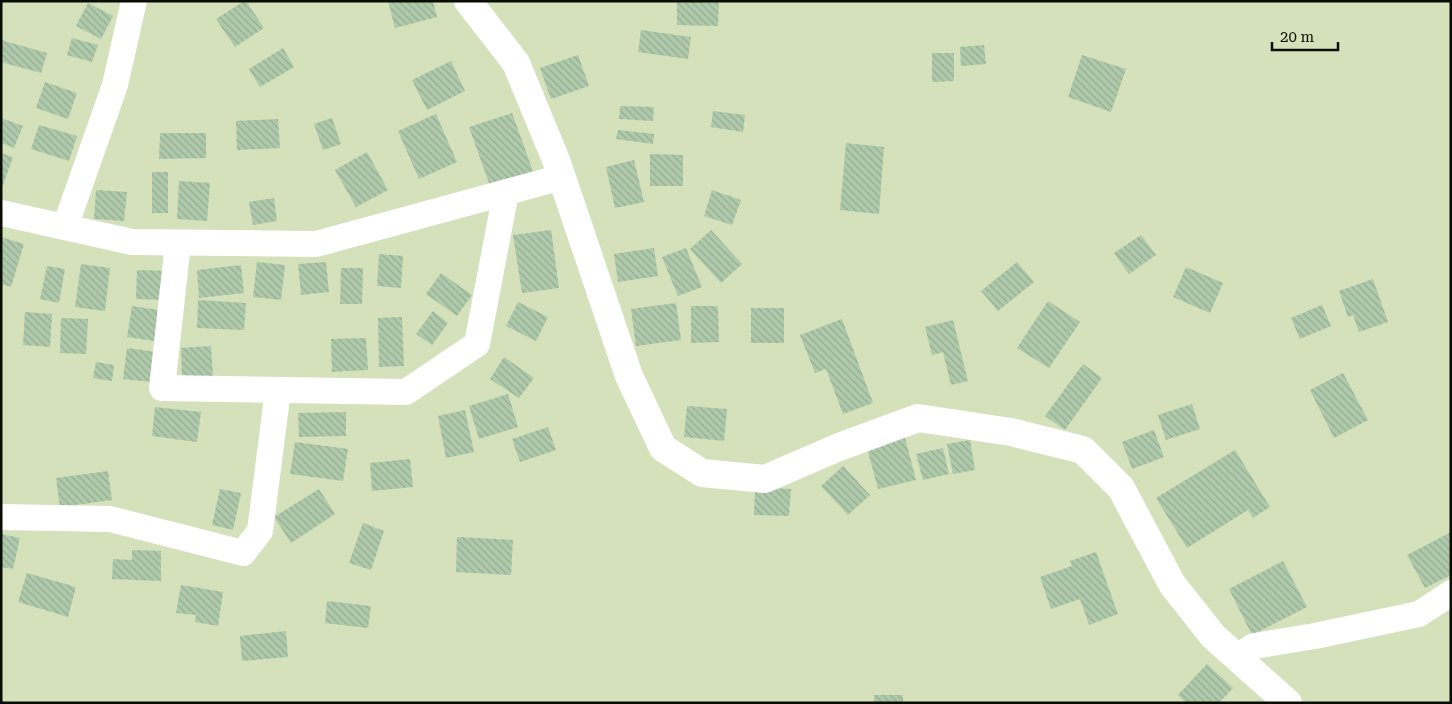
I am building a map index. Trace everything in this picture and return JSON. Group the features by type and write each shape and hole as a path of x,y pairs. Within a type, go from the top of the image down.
{"street":[{"path":"65,227 115,85 134,1"},
{"path":"468,1 516,63 562,177 629,376 663,448 702,473 765,479 839,447 918,418 1011,432 1083,450 1121,488 1172,584 1213,636 1288,703"},
{"path":"1,213 132,242 316,244 562,177"},
{"path":"178,243 162,388 406,392 477,344 506,192"},
{"path":"1,517 110,519 243,553 260,531 278,390"},
{"path":"1237,657 1254,646 1315,636 1418,614 1451,593"}],"building":[{"path":"246,1 264,28 235,47 216,19"},
{"path":"388,1 433,1 437,17 395,28"},
{"path":"677,1 719,1 718,26 677,25"},
{"path":"88,3 113,16 101,39 76,26"},
{"path":"641,30 691,37 688,59 638,52"},
{"path":"72,38 98,45 92,62 67,55"},
{"path":"1,40 47,53 41,73 1,62"},
{"path":"984,45 986,64 961,66 960,47"},
{"path":"283,48 294,67 260,87 249,69"},
{"path":"932,53 954,53 954,81 932,82"},
{"path":"578,55 589,86 551,99 540,68"},
{"path":"1082,55 1126,69 1111,112 1068,97"},
{"path":"451,61 465,91 427,110 412,80"},
{"path":"45,82 77,93 68,119 36,108"},
{"path":"620,106 654,107 653,121 619,119"},
{"path":"713,111 745,115 743,132 711,127"},
{"path":"512,113 533,171 490,186 469,127"},
{"path":"436,114 457,162 419,179 398,131"},
{"path":"1,118 23,126 14,148 1,143"},
{"path":"332,118 341,144 323,150 314,124"},
{"path":"278,119 280,148 237,150 236,121"},
{"path":"39,125 77,136 69,161 31,149"},
{"path":"618,130 654,134 653,144 616,139"},
{"path":"160,133 206,133 206,158 159,159"},
{"path":"846,143 884,147 879,214 840,210"},
{"path":"367,152 388,190 356,207 335,170"},
{"path":"1,153 13,157 3,185 1,184"},
{"path":"650,154 683,155 683,186 650,186"},
{"path":"634,160 644,202 615,208 606,167"},
{"path":"152,172 168,172 168,213 152,213"},
{"path":"179,181 210,183 207,221 177,219"},
{"path":"96,190 127,192 124,221 94,219"},
{"path":"712,190 741,200 732,225 704,216"},
{"path":"274,198 277,221 253,225 249,202"},
{"path":"551,230 559,288 522,293 513,235"},
{"path":"711,230 742,264 721,283 690,249"},
{"path":"1141,235 1156,255 1129,274 1114,253"},
{"path":"1,237 24,244 11,287 1,284"},
{"path":"654,248 658,276 618,282 614,254"},
{"path":"686,248 702,287 678,296 662,257"},
{"path":"379,254 403,256 401,288 377,286"},
{"path":"257,262 285,265 281,300 253,297"},
{"path":"326,262 329,292 301,295 298,264"},
{"path":"1017,262 1034,282 998,311 981,291"},
{"path":"81,264 110,268 105,311 75,307"},
{"path":"241,265 244,293 199,298 197,270"},
{"path":"47,266 65,269 59,303 40,299"},
{"path":"1186,267 1223,283 1210,313 1173,297"},
{"path":"341,268 363,268 362,304 340,304"},
{"path":"137,270 168,271 167,300 136,299"},
{"path":"441,273 472,295 457,316 426,294"},
{"path":"1373,279 1388,322 1359,332 1353,315 1348,317 1339,291"},
{"path":"198,300 246,303 244,330 197,328"},
{"path":"1048,301 1080,322 1049,368 1017,348"},
{"path":"518,302 548,317 536,341 506,326"},
{"path":"676,303 681,340 636,346 631,309"},
{"path":"1322,305 1331,326 1300,339 1291,318"},
{"path":"132,306 165,311 161,342 127,337"},
{"path":"691,306 718,306 719,342 691,343"},
{"path":"751,308 784,308 784,343 751,343"},
{"path":"433,311 448,323 432,345 416,334"},
{"path":"25,312 52,314 50,347 23,345"},
{"path":"402,317 404,366 379,367 378,318"},
{"path":"61,318 88,319 86,354 60,353"},
{"path":"842,319 873,403 843,414 826,369 815,373 800,335"},
{"path":"953,320 968,381 951,385 943,352 932,355 925,327"},
{"path":"366,338 368,370 332,372 331,339"},
{"path":"211,346 213,377 182,379 181,348"},
{"path":"127,348 157,352 153,382 123,379"},
{"path":"504,357 534,378 519,398 490,379"},
{"path":"96,362 114,365 112,381 93,378"},
{"path":"1083,364 1102,378 1065,430 1045,416"},
{"path":"1343,373 1368,420 1334,438 1310,390"},
{"path":"508,394 518,427 479,439 469,406"},
{"path":"1192,404 1200,429 1166,440 1158,415"},
{"path":"687,406 727,409 724,441 684,437"},
{"path":"155,407 201,412 197,442 152,436"},
{"path":"465,410 474,452 446,458 438,416"},
{"path":"346,412 346,436 299,437 298,413"},
{"path":"548,427 556,450 520,462 512,439"},
{"path":"1154,430 1164,457 1132,469 1122,442"},
{"path":"904,434 916,480 878,489 866,444"},
{"path":"970,440 975,470 953,474 947,444"},
{"path":"295,442 348,449 343,481 290,474"},
{"path":"943,448 949,474 923,480 916,454"},
{"path":"1235,450 1270,507 1253,518 1248,510 1187,548 1156,498"},
{"path":"410,459 413,487 372,491 370,463"},
{"path":"843,466 870,495 848,515 821,486"},
{"path":"108,471 112,500 60,507 56,478"},
{"path":"755,487 791,489 789,516 754,515"},
{"path":"220,489 241,493 233,530 212,525"},
{"path":"319,489 335,514 291,543 274,517"},
{"path":"363,523 384,531 371,570 349,563"},
{"path":"1451,532 1451,575 1425,588 1407,555"},
{"path":"1,534 20,538 13,569 1,567"},
{"path":"457,537 513,540 511,575 456,572"},
{"path":"132,550 161,551 161,581 112,579 113,559 132,560"},
{"path":"1096,552 1118,614 1089,625 1080,599 1051,609 1040,577 1072,566 1070,561"},
{"path":"1283,561 1307,607 1252,635 1229,589"},
{"path":"27,573 76,587 68,617 18,602"},
{"path":"181,585 223,592 218,626 195,622 196,615 176,613"},
{"path":"327,601 371,606 368,628 325,623"},
{"path":"286,631 288,657 242,661 240,636"},
{"path":"1207,664 1233,688 1219,703 1186,703 1178,695"},
{"path":"874,695 903,695 903,703 874,703"}]}
